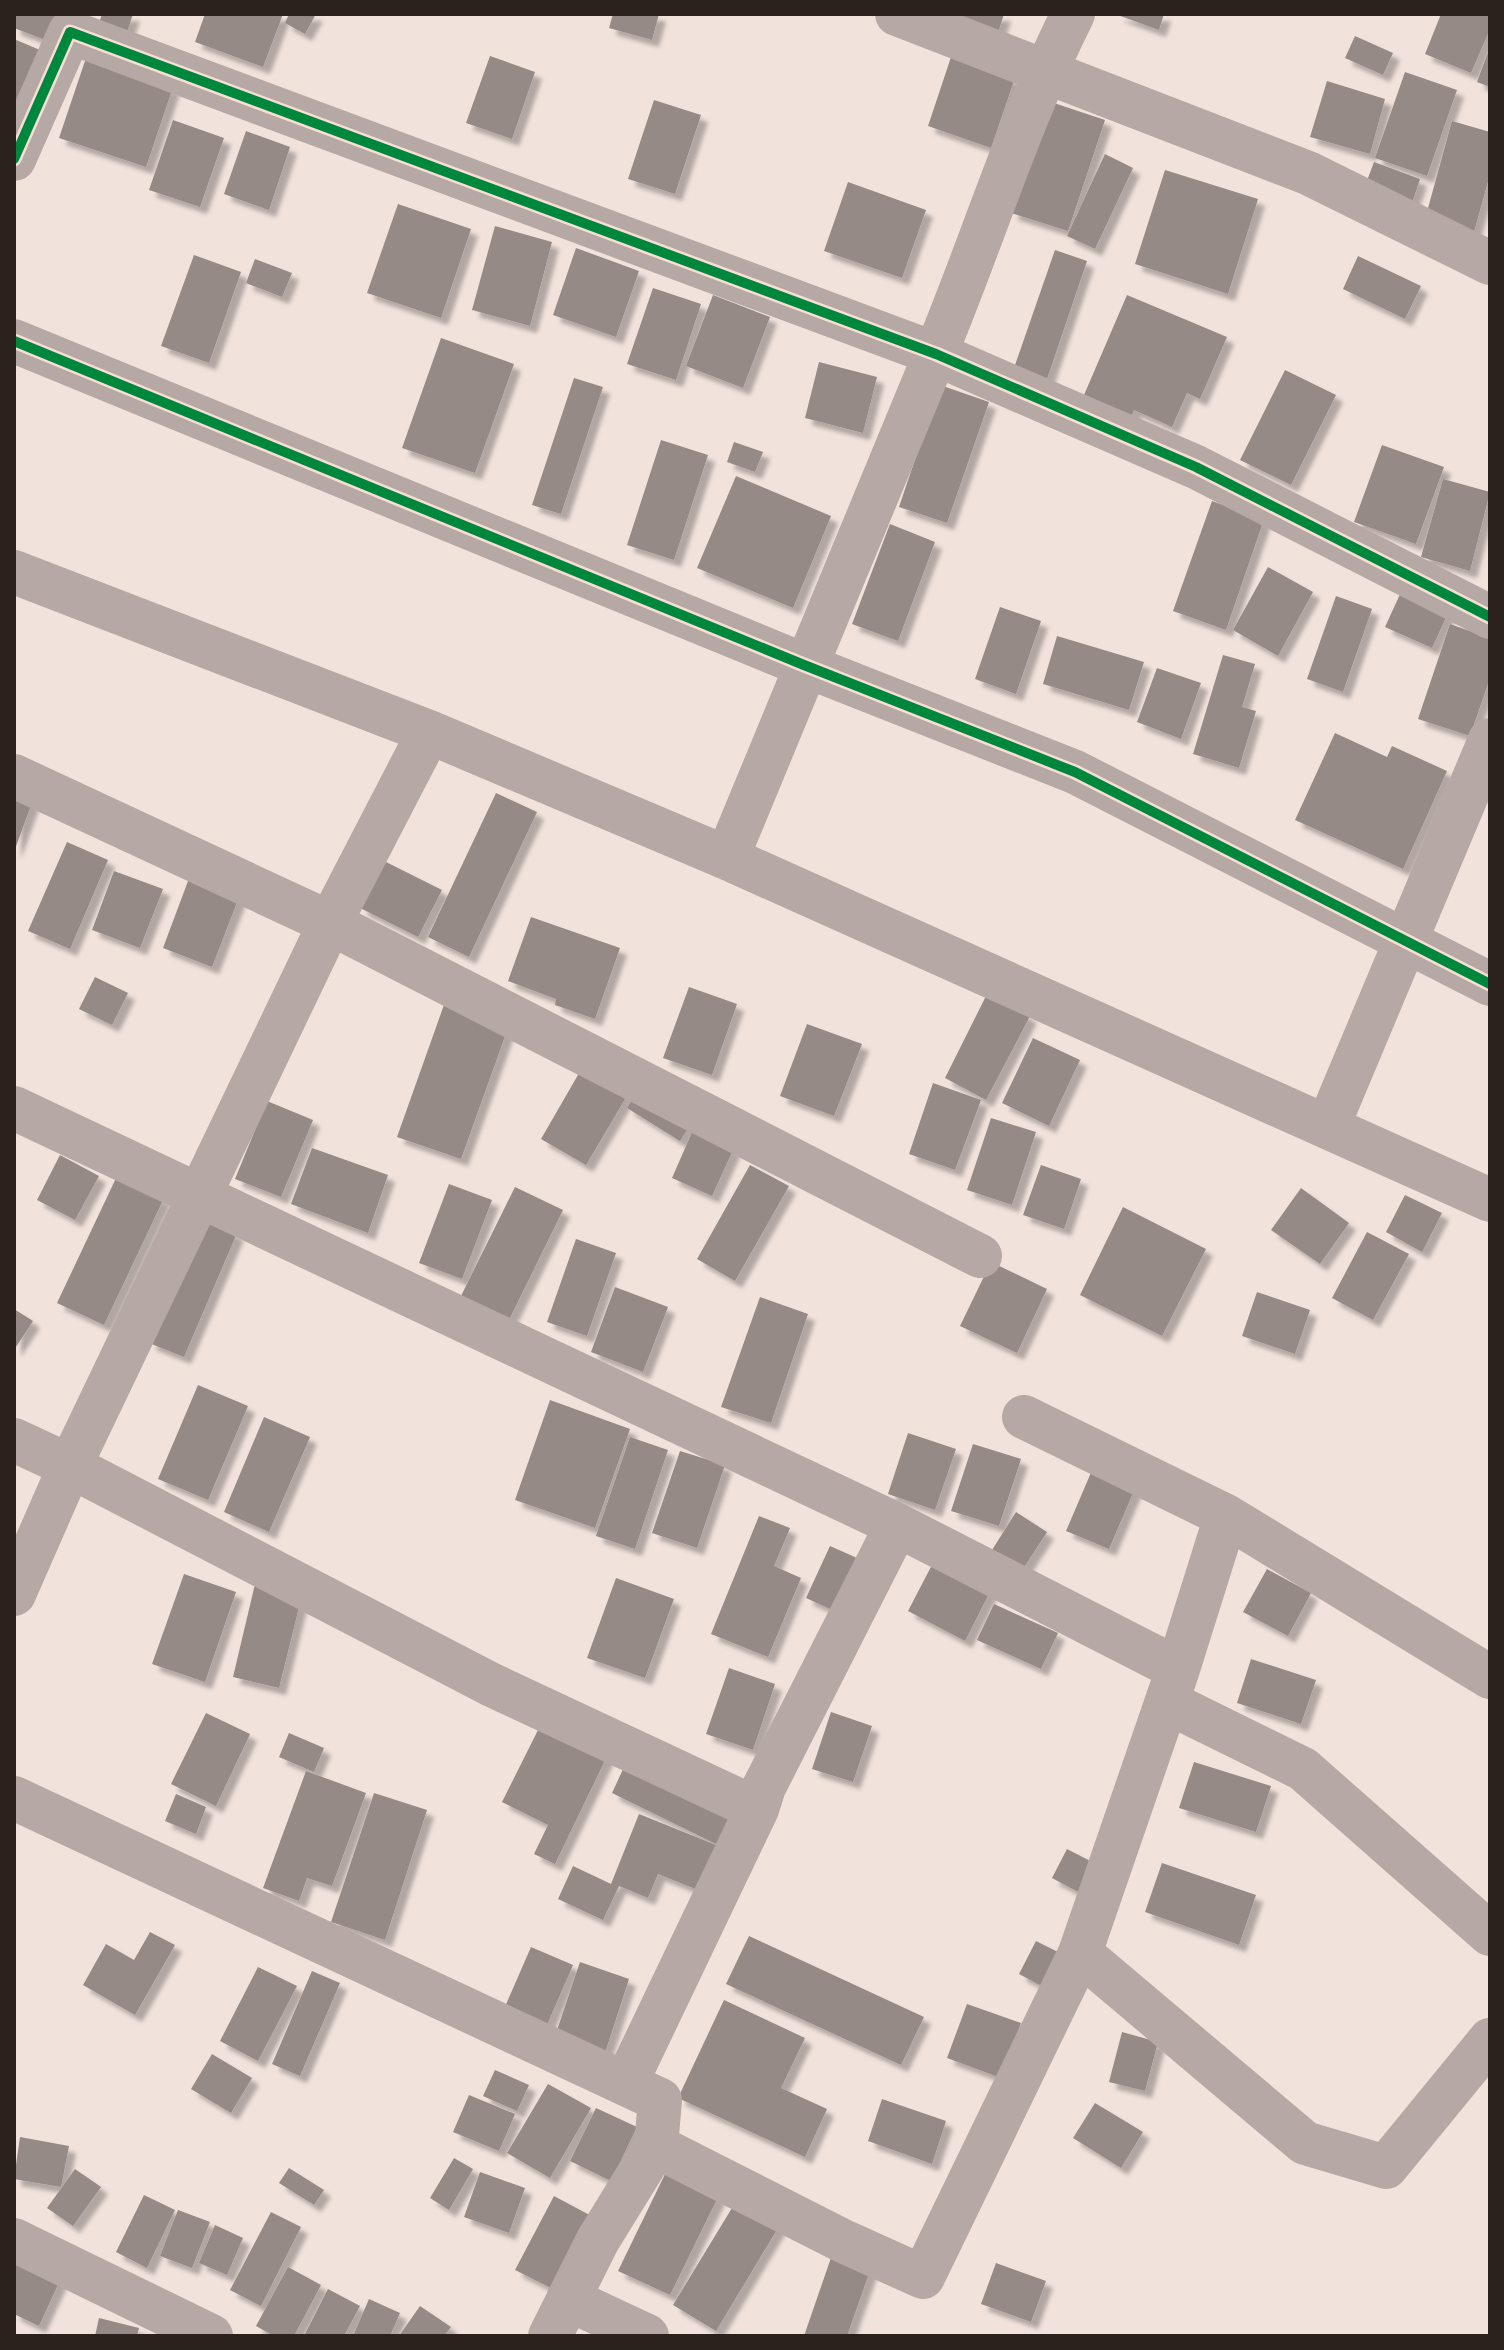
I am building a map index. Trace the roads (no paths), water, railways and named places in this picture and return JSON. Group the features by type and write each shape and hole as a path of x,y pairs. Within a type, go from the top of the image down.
{"street":[{"path":"897,14 1308,173 1490,263"},
{"path":"727,858 804,665 936,354 1045,70 1073,14"},
{"path":"14,159 70,32 936,354 1196,467 1490,617"},
{"path":"14,341 804,665 1075,772 1490,984"},
{"path":"14,572 429,732 727,858 1490,1200"},
{"path":"14,1594 70,1466 330,923 429,732"},
{"path":"1328,1126 1490,740"},
{"path":"14,776 330,923 980,1256"},
{"path":"14,1108 897,1525 1172,1686 1303,1769 1490,1934"},
{"path":"1024,1417 1226,1516 1490,1677"},
{"path":"14,1440 70,1466 490,1684 757,1809"},
{"path":"656,2146 843,2241 923,2277 1080,1953 1172,1686 1226,1516"},
{"path":"626,2083 757,1809 764,1787 897,1525"},
{"path":"14,1798 660,2100 656,2146 598,2240 559,2318 647,2336"},
{"path":"1080,1953 1305,2143 1386,2167 1490,2040"},
{"path":"14,2240 211,2336"}]}
